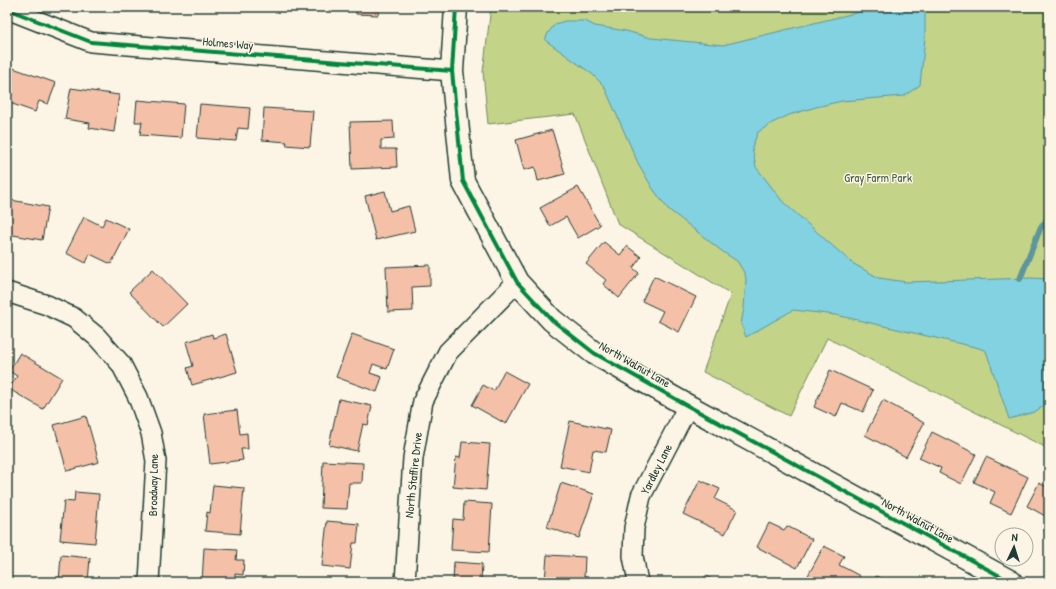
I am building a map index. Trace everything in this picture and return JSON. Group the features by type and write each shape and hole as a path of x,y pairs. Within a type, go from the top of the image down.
{"street":[{"name":"North Walnut Lane","path":"456,7 452,71 463,181 517,282 552,320 594,353 688,406 1011,582"},
{"name":"Holmes Way","path":"7,9 91,42 452,71"},
{"name":"North Staffire Drive","path":"405,582 413,458 423,401 448,352 517,282"},
{"name":"Broadway Lane","path":"7,292 47,305 74,318 98,337 121,364 138,397 151,433 156,461 149,582"},
{"name":"Yardley Lane","path":"638,582 633,556 634,528 641,496 688,406"}],"green space":[{"name":"Gray Farm Park","path":"491,7 1049,7 1049,449 827,338 789,416 703,372 731,294 618,224 575,114 488,124 483,72"}],"water":[{"path":"880,7 922,7 925,9 925,38 920,85 904,96 842,101 789,115 772,123 758,132 752,147 756,167 783,202 852,263 879,278 906,282 1031,278 1049,279 1049,405 1044,406 1034,412 1009,419 986,351 979,348 836,315 793,310 746,337 741,324 744,308 746,279 745,274 737,261 723,252 668,209 653,189 638,163 604,86 592,74 545,40 555,24 565,21 585,21 595,26 626,31 651,38 723,45"}],"building":[{"path":"356,7 379,7 378,15 356,14"},
{"path":"10,67 56,83 48,104 39,101 35,112 7,102 7,75"},
{"path":"71,88 119,95 114,132 89,128 90,123 65,119"},
{"path":"137,100 184,104 181,138 140,135 142,122 135,122"},
{"path":"200,104 250,108 248,129 238,128 236,141 197,138"},
{"path":"264,108 313,111 310,147 286,145 287,142 262,140"},
{"path":"393,121 394,139 381,140 381,149 396,149 397,167 352,169 350,122"},
{"path":"552,130 565,174 538,181 535,167 524,170 516,140"},
{"path":"578,187 600,225 578,238 566,217 550,226 540,208"},
{"path":"385,191 390,211 409,206 415,231 376,240 365,196"},
{"path":"11,200 48,207 42,240 7,234 7,221"},
{"path":"84,217 102,226 106,218 129,229 111,264 90,254 86,263 66,253"},
{"path":"604,242 620,255 627,246 641,257 633,268 639,273 619,298 603,284 606,280 586,264"},
{"path":"430,265 430,286 412,287 413,311 388,312 386,267"},
{"path":"153,269 187,304 163,327 129,292"},
{"path":"654,276 696,297 679,332 658,321 663,311 642,301"},
{"path":"212,334 213,338 226,334 237,372 192,385 187,368 193,366 186,342"},
{"path":"352,334 394,349 387,369 373,364 370,373 382,377 377,392 336,377"},
{"path":"20,353 62,378 43,409 9,389 17,376 9,371"},
{"path":"830,370 873,390 863,412 842,403 836,417 814,407"},
{"path":"504,371 528,384 506,424 472,405 483,385 494,391"},
{"path":"339,399 372,406 368,425 363,424 357,451 329,445"},
{"path":"883,400 924,423 906,457 865,435"},
{"path":"237,410 240,434 247,433 248,449 241,449 243,460 210,464 204,414"},
{"path":"86,416 99,462 67,471 54,425"},
{"path":"570,421 611,430 606,452 593,450 589,472 560,466"},
{"path":"932,432 976,454 961,484 939,473 941,468 919,458"},
{"path":"462,442 490,444 486,490 453,487 456,457 460,458"},
{"path":"986,457 1028,477 1011,513 990,503 995,492 974,482"},
{"path":"323,461 363,463 362,483 349,483 347,509 321,508"},
{"path":"700,480 720,489 715,499 737,510 725,534 683,514"},
{"path":"561,483 594,494 579,538 547,527"},
{"path":"1039,483 1049,488 1049,518 1027,506"},
{"path":"213,485 244,488 240,534 205,531 207,512 210,513"},
{"path":"75,492 99,494 95,543 60,540 64,501 74,502"},
{"path":"464,502 492,504 489,552 451,550 453,519 463,520"},
{"path":"327,521 359,524 357,543 353,543 350,569 322,566"},
{"path":"1049,521 1049,533 1044,531"},
{"path":"769,523 784,530 787,526 812,539 797,568 757,547"},
{"path":"824,546 844,556 839,565 860,576 857,582 805,581"},
{"path":"204,548 237,550 236,560 244,560 243,575 235,574 235,582 202,582"},
{"path":"61,555 90,558 88,582 59,582"},
{"path":"547,555 585,557 584,579 573,579 573,582 545,582"},
{"path":"454,562 482,564 481,582 453,582"},
{"path":"707,575 713,582 698,582"},
{"path":"876,576 890,582 873,582"},
{"path":"314,579 356,581 356,582 314,582"}],"waterway":[{"path":"1020,279 1040,229 1046,221"}],"cycle path":[{"path":"456,7 452,71 463,181 517,282 552,320 594,353 688,406 1011,582"},
{"path":"7,9 91,42 452,71"}]}
